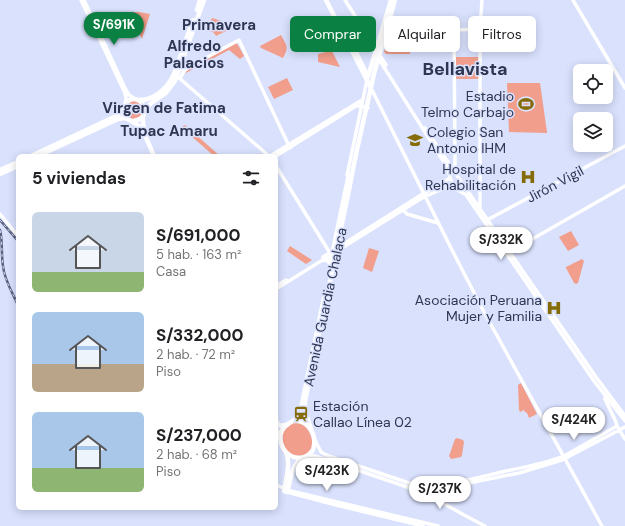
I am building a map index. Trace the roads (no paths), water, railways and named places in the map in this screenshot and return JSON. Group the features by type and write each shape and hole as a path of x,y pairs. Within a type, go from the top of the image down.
{"main road":[{"path":"81,0 123,86 129,95 144,105 144,128 156,154"},
{"path":"84,0 109,58"},
{"path":"134,122 140,119 150,104 169,89 176,81 181,59 200,0"},
{"path":"177,76 181,66 181,59 204,0"},
{"path":"326,0 336,16"},
{"path":"329,0 337,16"},
{"path":"345,0 355,16"},
{"name":"Avenida Guardia Chalaca","path":"376,49 394,0"},
{"name":"Avenida Guardia Chalaca","path":"349,182 355,168 368,108 373,96 372,88 394,0"},
{"name":"Avenida Guardia Chalaca","path":"329,278 330,265 343,211 370,78 394,0"},
{"path":"480,0 482,7 480,16"},
{"path":"574,0 610,66 624,82"},
{"path":"574,0 624,82 625,88"},
{"path":"468,29 454,30 455,165 450,170 450,178 456,190 464,193 475,202"},
{"path":"35,154 114,117 119,114 130,100 147,100 160,92 192,64 239,40 289,144"},
{"path":"354,52 424,195 484,312 602,526"},
{"name":"Avenida Guardia Chalaca","path":"349,182 349,166 362,100 375,52"},
{"path":"479,52 475,202 480,216 486,221"},
{"path":"374,55 380,59 446,165 463,185 508,253 625,416"},
{"path":"181,66 182,69 187,68"},
{"path":"177,76 268,154"},
{"path":"123,86 125,96 124,114 128,119"},
{"path":"373,96 424,195"},
{"path":"273,154 362,100"},
{"path":"278,154 289,144 356,106 368,108"},
{"path":"42,154 118,119 124,118 134,122 141,129 153,154"},
{"name":"Jirón Vigil","path":"486,221 625,146"},
{"path":"0,170 16,163"},
{"path":"0,174 16,167"},
{"path":"278,169 333,252"},
{"path":"278,287 450,178"},
{"path":"424,195 452,184"},
{"path":"460,191 463,189 463,185"},
{"path":"508,253 625,186"},
{"path":"402,209 408,214 438,223"},
{"path":"480,210 480,216"},
{"path":"0,214 16,234"},
{"path":"278,287 323,260 333,252"},
{"name":"Avenida Guardia Chalaca","path":"312,433 305,411 305,405 333,252"},
{"path":"323,260 328,260 330,265"},
{"path":"555,320 605,396 625,421"},
{"name":"Avenida Guardia Chalaca","path":"289,423 299,414 314,351"},
{"path":"605,396 605,400 625,439"},
{"path":"278,424 281,426 295,420 304,422 309,426 322,453 419,486 438,485 489,477"},
{"path":"286,490 288,457 278,431 289,423"},
{"path":"416,490 434,490 565,458 619,428 625,427"},
{"path":"286,490 292,470 296,464 309,454 313,448 314,444 312,433"},
{"path":"285,451 294,457 299,458 312,456 325,459 416,490 434,498 485,526"},
{"path":"278,487 336,505 423,526"},
{"path":"286,490 438,526"}],"railway":[{"path":"0,220 16,239"},
{"path":"0,230 2,262 5,276 16,301"}],"place":[{"name":"Estadio Telmo Carbajo","path":"526,104"},
{"name":"Colegio San Antonio IHM","path":"415,140"},
{"name":"Hospital de Rehabilitación","path":"528,177"},
{"name":"Asociación Peruana Mujer y Familia","path":"554,308"},
{"name":"Estación Callao Línea 02","path":"301,414"}],"district":[{"name":"Primavera","path":"219,25"},
{"name":"Alfredo Palacios","path":"194,54"},
{"name":"Bellavista","path":"465,69"},
{"name":"Virgen de Fatima","path":"164,108"},
{"name":"Tupac Amaru","path":"169,131"}]}
